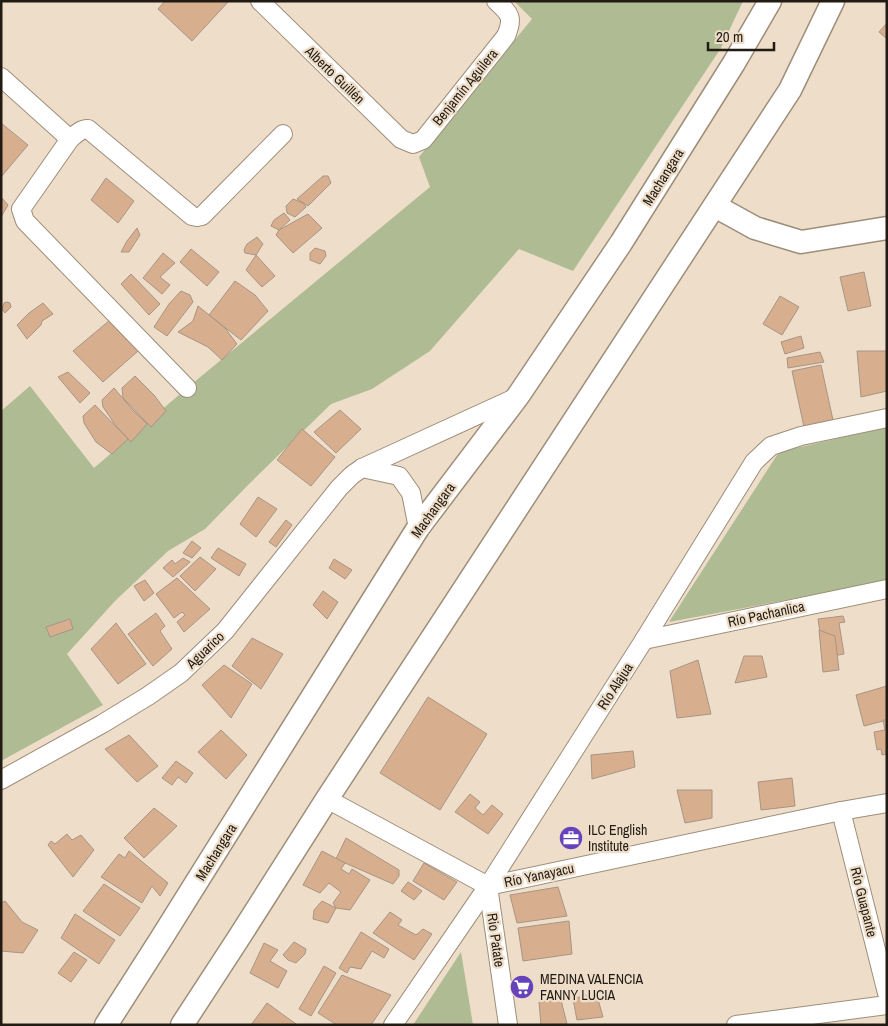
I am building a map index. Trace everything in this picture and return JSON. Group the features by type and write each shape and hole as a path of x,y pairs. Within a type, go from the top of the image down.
{"street":[{"name":"Alberto Guillén","path":"260,1 401,139 413,144"},
{"name":"Benjamín Aguilera","path":"413,144 423,140 506,36 511,24 508,13 496,1"},
{"name":"Machangara","path":"106,1025 418,528 518,396 621,243 734,63 770,1"},
{"path":"182,1025 327,799 790,90 833,1"},
{"path":"1,77 70,139"},
{"path":"188,388 25,221 21,209 70,139 86,128 192,216 196,217 202,216 283,134"},
{"path":"715,206 755,228 801,242 887,228"},
{"name":"Aguarico","path":"1,780 102,724 181,673 225,631 339,488 352,475 362,468 518,396"},
{"name":"Río Alajua","path":"393,1025 488,886 754,462 770,446 802,436 887,418"},
{"path":"362,468 398,476 411,493 418,528"},
{"name":"Río Pachanlica","path":"644,640 887,589"},
{"name":"Río Yanayacu","path":"327,799 488,886 841,811 887,804"},
{"name":"Río Guapante","path":"841,811 887,994"},
{"name":"Rio Patate","path":"488,886 508,1025"},
{"path":"736,1025 887,1005"}],"green space":[{"path":"514,1 743,1 721,48 573,271 519,249 430,351 372,389 331,404 205,529 168,551 115,601 67,654 103,705 1,761 1,411 30,386 94,468 187,388 430,187 419,157 532,19"},
{"path":"887,427 887,581 669,622 779,452"},
{"path":"461,952 473,1025 413,1025"}],"building":[{"path":"165,1 229,1 192,41 158,9"},
{"path":"887,23 887,39 879,32"},
{"path":"1,123 28,145 1,177"},
{"path":"323,176 328,176 331,183 308,206 297,199"},
{"path":"106,178 134,201 118,223 91,200"},
{"path":"1,197 8,205 1,217"},
{"path":"293,199 303,203 306,207 295,217 287,213 286,206"},
{"path":"284,213 290,220 279,230 271,226 274,220"},
{"path":"308,214 322,228 293,253 276,235 279,230"},
{"path":"137,228 140,235 129,252 121,252 127,241"},
{"path":"257,237 263,244 256,255 245,253 244,250 247,244"},
{"path":"315,248 325,251 326,256 320,264 310,260 310,253"},
{"path":"191,249 219,272 207,286 180,262"},
{"path":"163,253 175,263 160,277 170,285 162,294 143,278"},
{"path":"256,255 275,276 262,287 246,270"},
{"path":"864,272 871,306 848,311 840,277"},
{"path":"131,274 160,304 149,315 121,284"},
{"path":"235,281 255,295 268,311 241,340 209,315"},
{"path":"181,291 190,295 193,302 167,336 154,327 169,304"},
{"path":"780,296 799,307 782,335 763,324"},
{"path":"4,303 10,303 11,307 5,313 2,309"},
{"path":"43,303 53,314 42,321 41,325 27,339 17,325"},
{"path":"198,306 225,328 237,344 222,360 208,347 178,332 193,321"},
{"path":"110,320 138,351 103,382 73,351"},
{"path":"801,336 804,348 785,354 781,342"},
{"path":"857,351 887,351 887,391 861,397"},
{"path":"820,352 824,362 788,368 787,358"},
{"path":"821,365 833,420 804,427 792,371"},
{"path":"68,372 90,393 80,403 58,377"},
{"path":"135,376 154,395 166,411 151,427 123,398 122,388"},
{"path":"114,388 147,424 131,442 116,426 103,407 102,400"},
{"path":"95,405 128,439 112,454 96,442 84,423 83,416"},
{"path":"340,410 361,429 336,453 314,432"},
{"path":"302,429 335,457 311,486 277,460"},
{"path":"258,497 277,509 256,537 240,524"},
{"path":"286,520 292,525 276,547 269,542"},
{"path":"192,541 201,548 192,558 183,553"},
{"path":"218,548 246,564 239,576 211,558"},
{"path":"200,557 216,569 195,591 180,576"},
{"path":"183,558 190,562 173,577 163,568 172,560 175,564"},
{"path":"334,559 352,570 345,579 329,568"},
{"path":"177,578 210,609 184,632 177,622 185,615 182,612 174,618 156,594"},
{"path":"145,580 154,593 144,601 134,586"},
{"path":"323,591 338,602 327,619 313,605"},
{"path":"156,613 165,626 160,631 172,649 153,666 128,634"},
{"path":"843,616 845,622 839,623 844,654 833,656 834,664 825,666 818,619"},
{"path":"70,619 73,629 50,637 46,627"},
{"path":"116,623 146,664 118,684 91,649"},
{"path":"819,630 835,636 839,670 823,672"},
{"path":"252,638 283,654 261,689 232,666"},
{"path":"744,656 762,656 767,677 735,683"},
{"path":"698,660 711,714 677,718 670,671"},
{"path":"224,665 252,684 231,718 202,685"},
{"path":"887,686 887,720 864,726 856,695"},
{"path":"428,697 487,734 440,810 380,773"},
{"path":"883,720 887,720 887,754 882,755 881,749 877,750 874,732 885,730"},
{"path":"221,730 247,755 226,779 198,752"},
{"path":"129,735 158,766 137,782 105,749"},
{"path":"633,751 635,767 592,779 591,755"},
{"path":"176,761 193,773 186,783 178,777 172,785 162,778"},
{"path":"792,778 795,806 761,810 758,782"},
{"path":"677,790 712,790 712,818 685,823"},
{"path":"470,794 480,802 475,808 483,815 492,805 503,814 488,834 455,812"},
{"path":"154,808 177,826 144,858 124,838"},
{"path":"67,834 72,840 81,835 94,850 73,877 48,845 51,841 55,844"},
{"path":"346,838 399,870 399,876 393,884 336,859"},
{"path":"129,851 168,883 160,896 152,886 142,903 101,877 119,854 125,858"},
{"path":"322,851 345,863 341,869 349,874 352,869 370,880 350,910 336,908 333,903 341,892 329,883 320,893 303,885"},
{"path":"424,863 457,882 444,900 413,881"},
{"path":"408,882 422,891 414,900 401,891"},
{"path":"104,884 140,908 120,936 83,911"},
{"path":"558,887 567,916 517,923 510,895"},
{"path":"5,901 22,922 38,930 23,953 1,951 1,903"},
{"path":"322,901 336,908 328,923 313,919 314,910"},
{"path":"390,912 402,920 398,925 416,935 423,929 432,934 414,960 373,933"},
{"path":"75,914 115,940 99,964 61,938"},
{"path":"569,921 572,954 523,961 518,928"},
{"path":"361,932 389,949 384,958 372,951 361,969 350,967 347,973 339,968"},
{"path":"294,942 306,949 305,954 296,963 288,960 283,955"},
{"path":"264,943 278,950 270,961 287,971 278,988 250,973"},
{"path":"74,952 87,960 71,982 58,973"},
{"path":"324,966 336,973 311,1016 299,1009"},
{"path":"342,975 391,995 371,1025 337,1025 318,1013"},
{"path":"596,992 603,1017 577,1020 573,999"},
{"path":"561,1000 567,1024 541,1025 539,1002"},
{"path":"267,1003 296,1024 251,1025"}],"place":[{"name":"ILC English Institute","path":"571,838"},
{"name":"MEDINA VALENCIA FANNY LUCIA","path":"522,987"}]}
